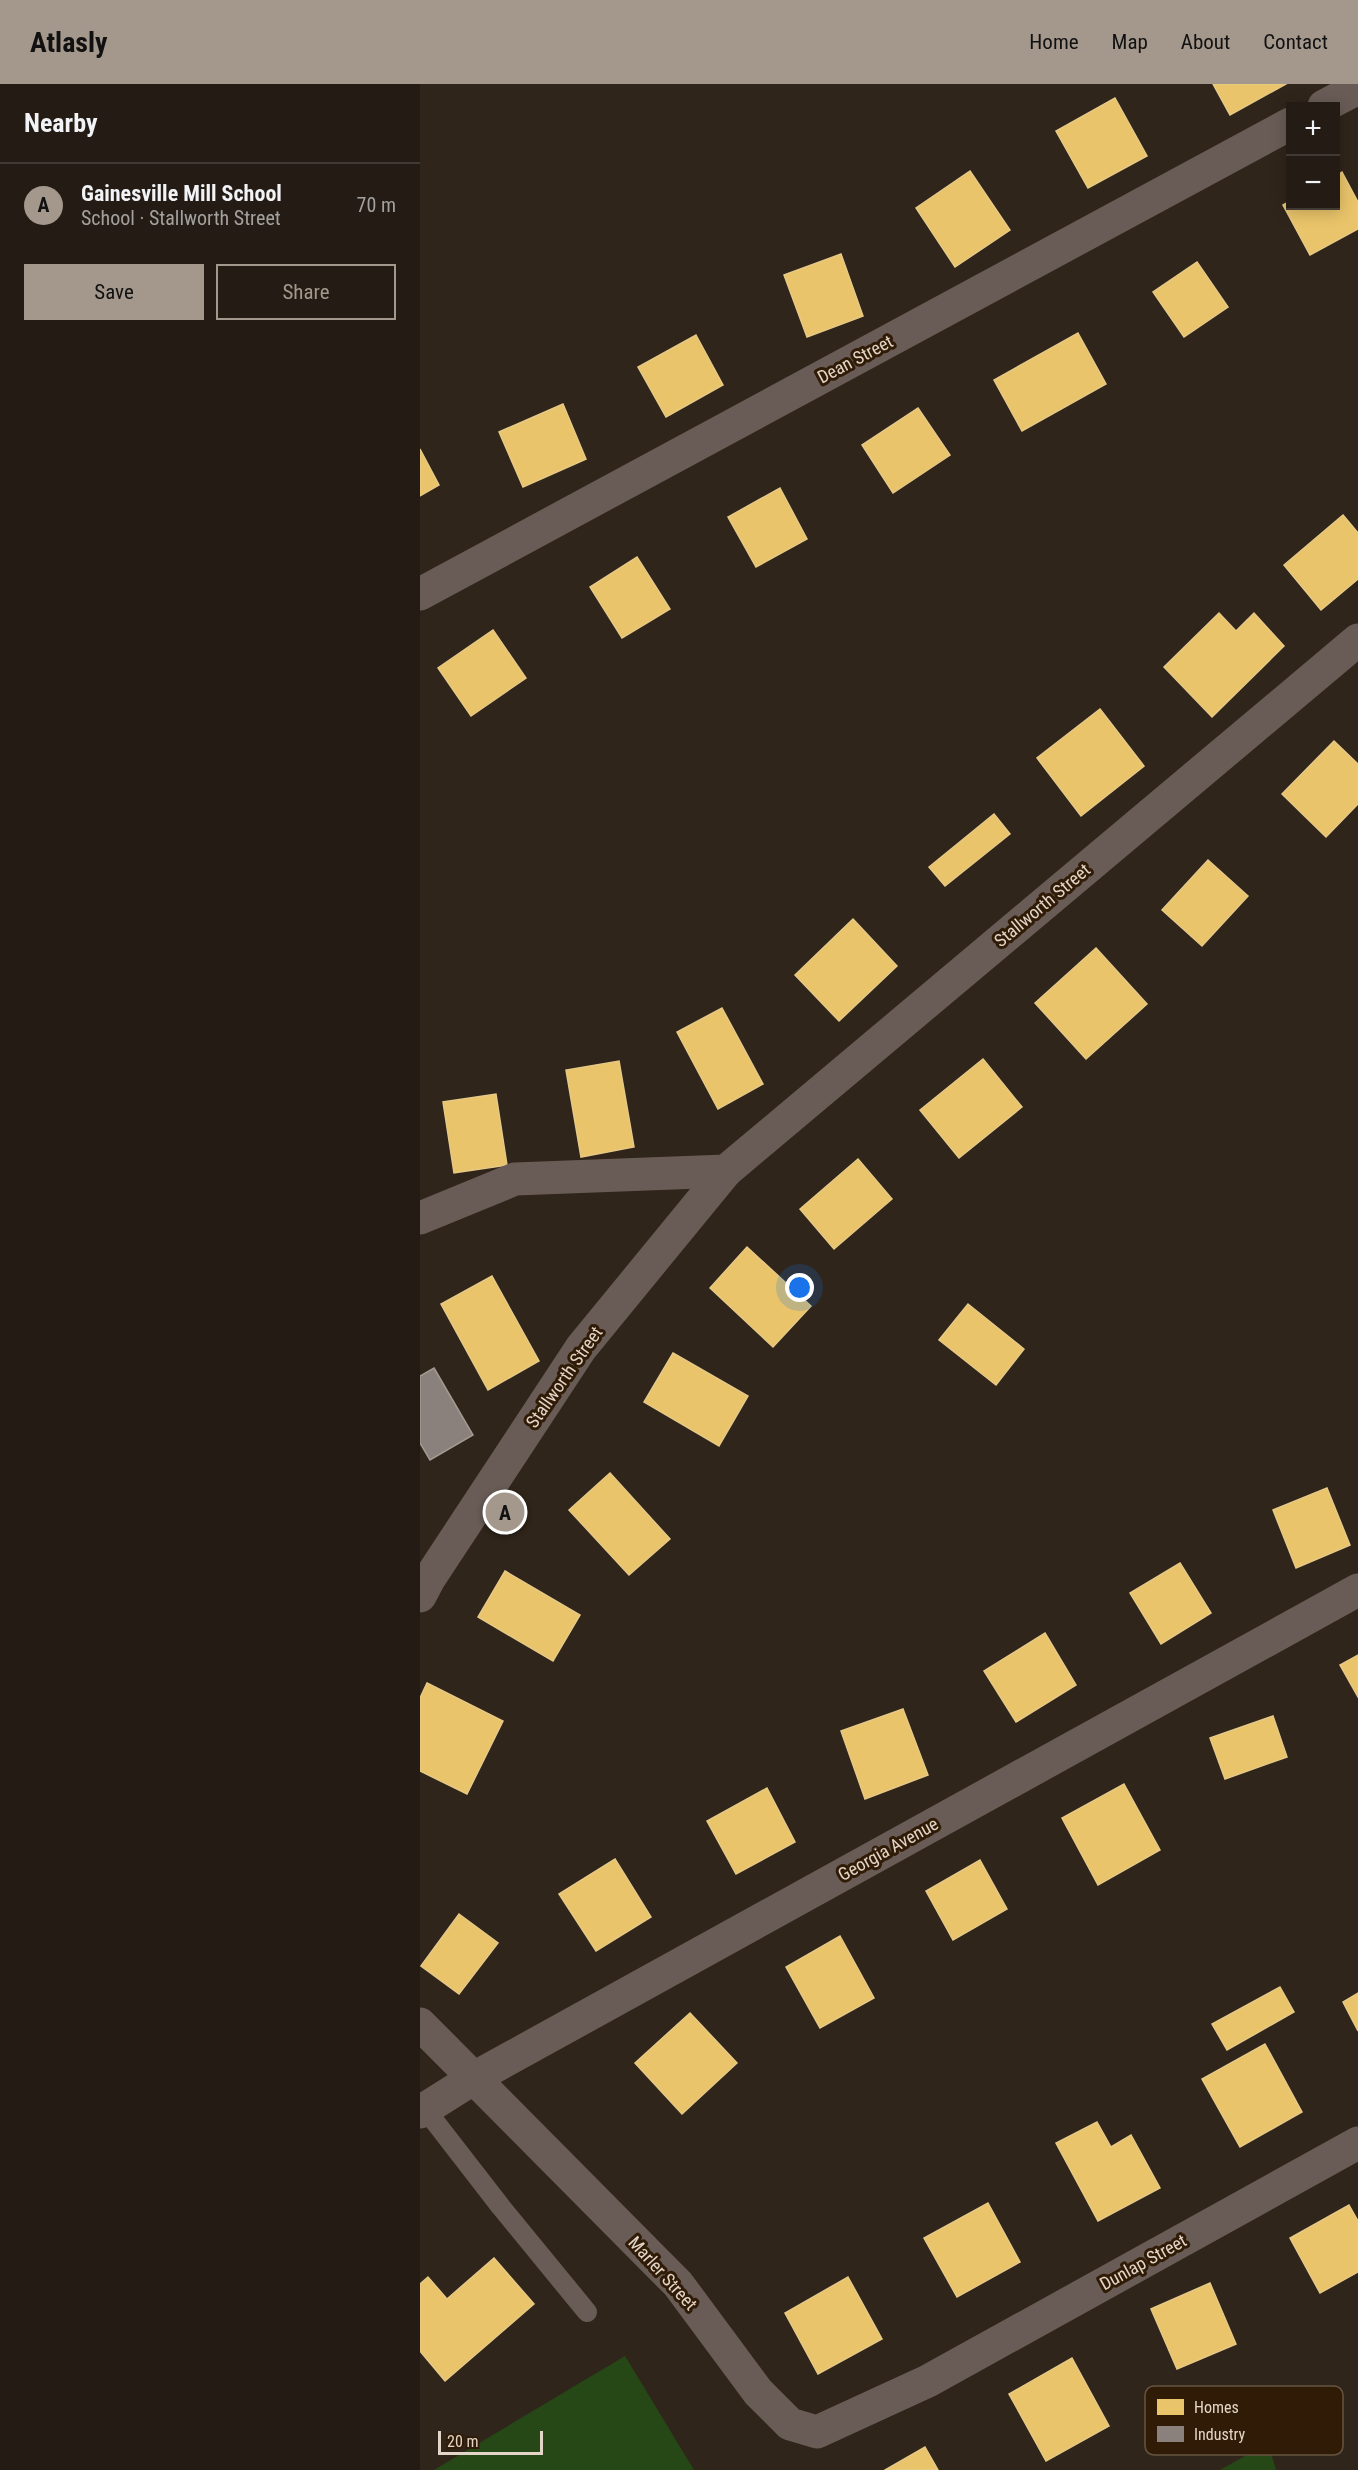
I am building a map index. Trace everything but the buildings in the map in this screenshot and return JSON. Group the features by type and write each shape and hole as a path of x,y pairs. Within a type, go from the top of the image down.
{"street":[{"path":"1332,102 1358,88"},
{"name":"Dean Street","path":"420,594 1286,126"},
{"name":"Stallworth Street","path":"420,1596 435,1569 581,1348 726,1171 1358,640"},
{"path":"420,1218 515,1179 726,1171"},
{"name":"Georgia Avenue","path":"422,2110 474,2078 1358,1590"},
{"name":"Marler Street","path":"420,2024 678,2284 758,2392 790,2424 818,2432 928,2381"},
{"name":"Dunlap Street","path":"928,2381 1358,2143"}],"lane":[{"path":"422,2110 587,2312"}],"green space":[{"path":"625,2356 694,2470 434,2470"},
{"path":"1247,2455 1272,2455 1276,2470 1220,2470"}],"place":[{"name":"Gainesville Mill School","path":"505,1512"}]}
